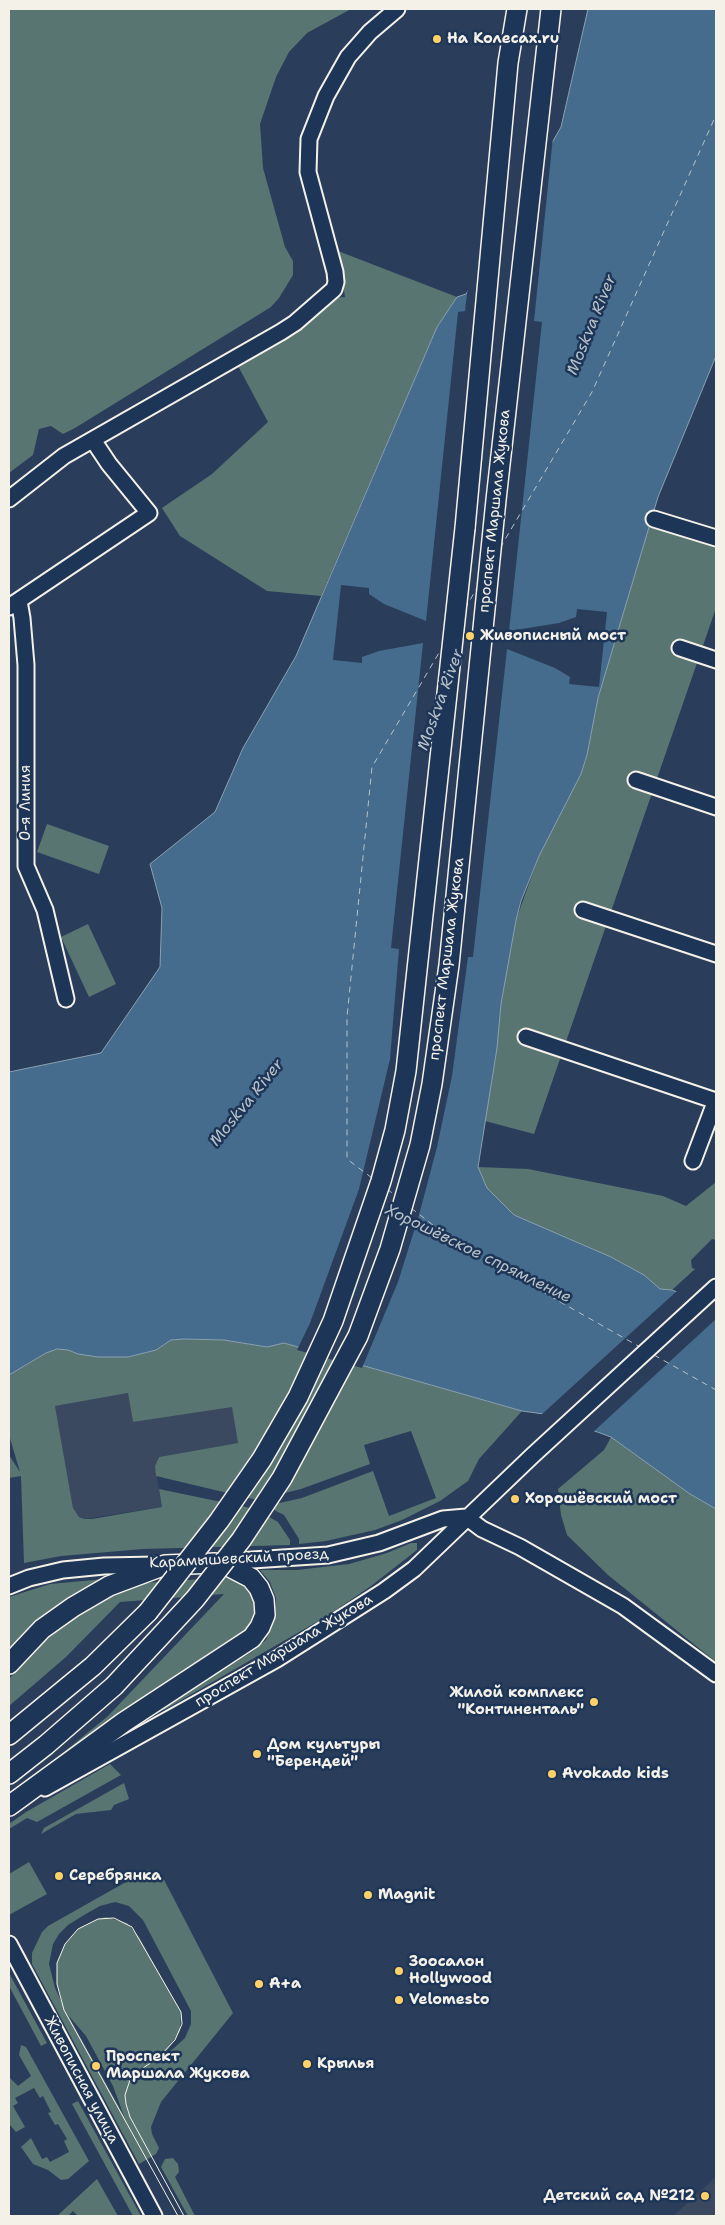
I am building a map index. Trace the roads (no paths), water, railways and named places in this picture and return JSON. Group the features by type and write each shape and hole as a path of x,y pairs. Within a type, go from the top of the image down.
{"main road":[{"name":"проспект Маршала Жукова","path":"9,1735 93,1666 148,1612 219,1521 262,1459 298,1398 333,1321 381,1180 406,1071 418,972 466,518 508,63 517,9"},
{"name":"проспект Маршала Жукова","path":"9,1774 46,1745 114,1686 195,1600 241,1540 282,1478 358,1336 390,1248 420,1145 432,1084 449,965 496,500 550,9"},
{"name":"Карамышевский проезд","path":"165,1565 215,1563"},
{"path":"9,1807 124,1722 252,1638 260,1627 265,1615 264,1600 260,1588 251,1578 239,1571 215,1563"},
{"path":"9,1664 42,1630 73,1606 110,1586 165,1565"}],"street":[{"path":"9,499 64,456 152,408 282,332 334,289 336,282 335,272 308,172 309,139 326,96 348,57 370,32 397,9"},
{"path":"14,604 149,513 109,464 94,440"},
{"path":"654,519 716,538"},
{"name":"0-я Линия","path":"14,604 22,618 26,665 26,866 45,910 66,999"},
{"path":"9,629 22,618"},
{"path":"680,648 716,660"},
{"path":"636,780 716,807"},
{"path":"583,910 716,954"},
{"path":"526,1037 716,1101 693,1161"},
{"name":"проспект Маршала Жукова","path":"9,1807 244,1678 332,1625 414,1569 466,1517 716,1287"},
{"path":"466,1517 482,1529 520,1547 623,1606 716,1674"},
{"name":"Карамышевский проезд","path":"215,1563 328,1555 379,1543 443,1519 466,1517"},
{"name":"Карамышевский проезд","path":"9,1586 29,1578 62,1570 104,1566 165,1565"},
{"name":"Живописная улица","path":"9,1944 154,2216"}],"water":[{"path":"588,9 716,9 716,356 658,497 598,698 587,755 581,774 539,856 521,901 501,1004 497,1048 478,1167 487,1188 514,1215 611,1257 644,1275 660,1289 672,1290 716,1308 716,1509 690,1494 611,1437 551,1415 522,1411 284,1343 267,1347 224,1340 171,1340 156,1350 128,1357 98,1357 57,1349 46,1353 9,1375 9,1072 101,1053 160,967 162,908 150,864 215,812 243,748 296,656 437,327 457,297 466,294 561,127"}],"tram line":[{"path":"178,2216 64,2010 57,1984 57,1963 65,1944 78,1929 98,1919 114,1918 132,1927 181,2012 182,2024 175,2040 158,2058 137,2072 130,2080 125,2095 130,2117 184,2216"}],"place":[{"name":"На Колесах.ru","path":"437,39"},
{"name":"Живописный мост","path":"470,636"},
{"name":"Хорошёвский мост","path":"515,1499"},
{"name":"Жилой комплекс \"Континенталь\"","path":"594,1702"},
{"name":"Дом культуры \"Берендей\"","path":"257,1754"},
{"name":"Avokado kids","path":"552,1774"},
{"name":"Серебрянка","path":"59,1876"},
{"name":"Magnit","path":"368,1895"},
{"name":"Зоосалон Hollywood","path":"399,1971"},
{"name":"А+а","path":"259,1984"},
{"name":"Velomesto","path":"399,2000"},
{"name":"Крылья","path":"307,2064"},
{"name":"Проспект Маршала Жукова","path":"96,2066"},
{"name":"Детский сад №212","path":"705,2196"}],"water label":[{"name":"Moskva River","path":"592,325"},
{"name":"Moskva River","path":"441,700"},
{"name":"Moskva River","path":"247,1103"},
{"name":"Хорошёвское спрямление","path":"478,1254"}]}
